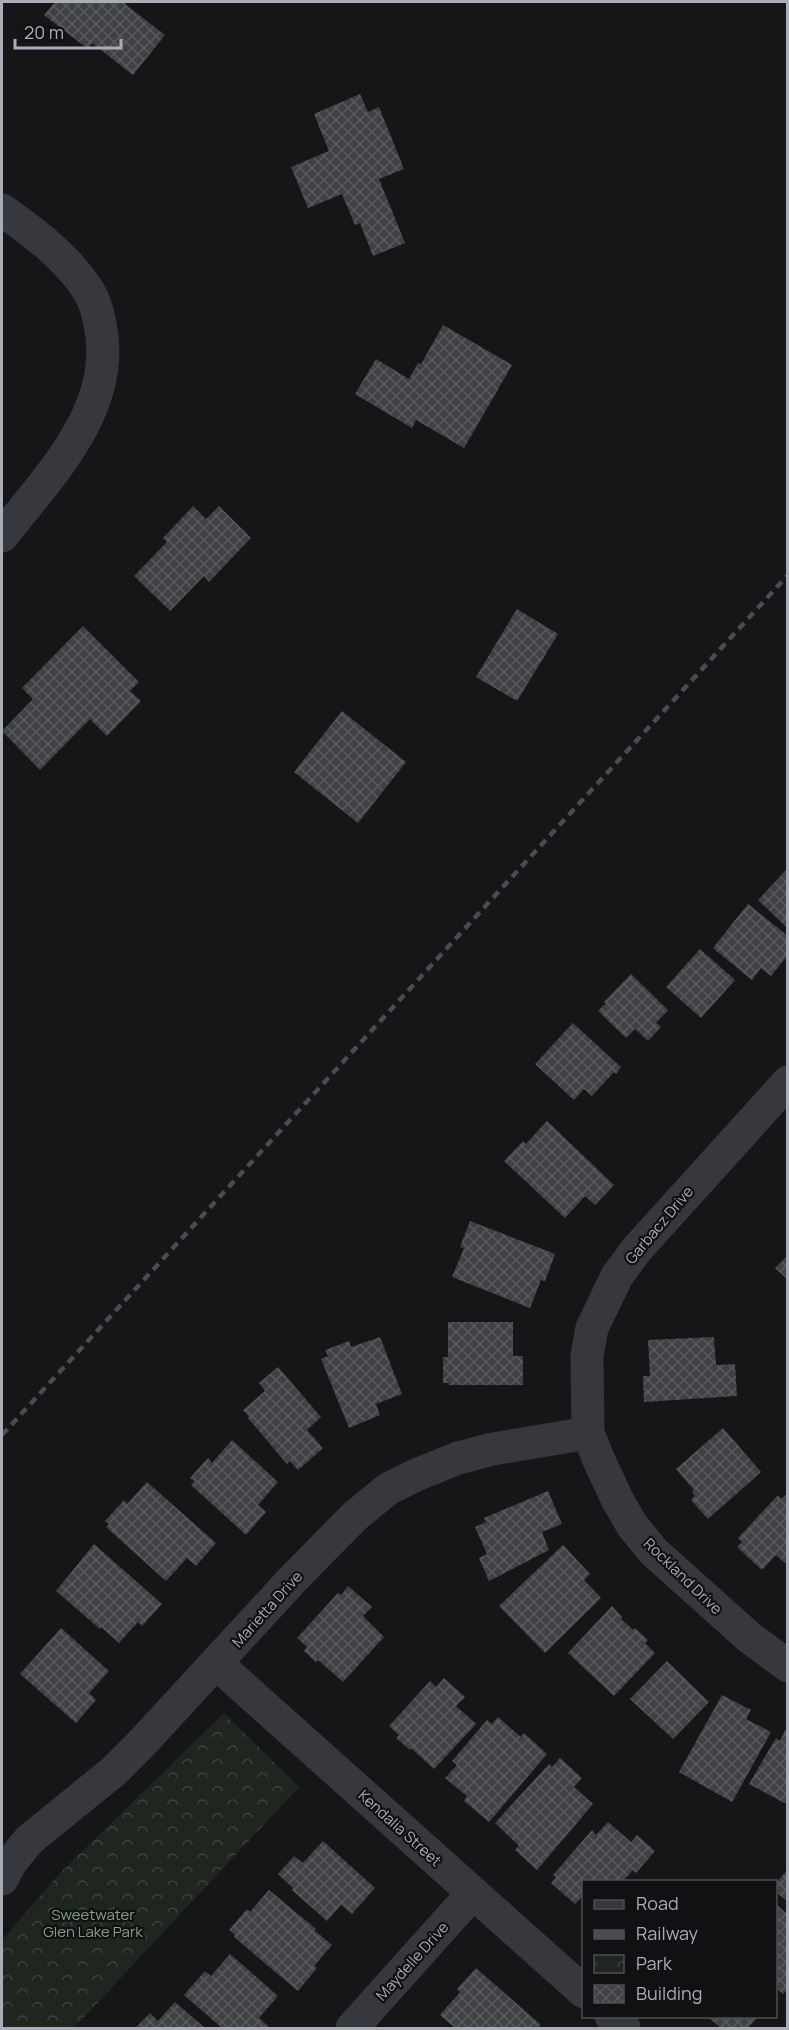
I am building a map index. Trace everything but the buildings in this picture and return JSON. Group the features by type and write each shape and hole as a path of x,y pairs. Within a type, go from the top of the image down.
{"street":[{"path":"2,210 39,236 65,261 89,291 103,340 103,368 87,418 68,452 2,536"},
{"name":"Garbacz Drive","path":"588,1433 587,1354 590,1337 592,1328 617,1276 644,1240 788,1082"},
{"name":"Marietta Drive","path":"2,1879 11,1862 29,1839 114,1771 217,1664 292,1580 347,1524 388,1489 459,1458 493,1449 588,1433"},
{"name":"Rockland Drive","path":"588,1433 618,1501 654,1552 750,1638 788,1666"},
{"name":"Kendalia Street","path":"217,1664 582,1990"},
{"name":"Maydelle Drive","path":"352,2028 473,1893"}],"green space":[{"name":"Sweetwater Glen Lake Park","path":"224,1713 299,1787 74,2028 2,2028 2,1940 59,1874"}],"railway":[{"path":"2,1435 788,575"}]}
